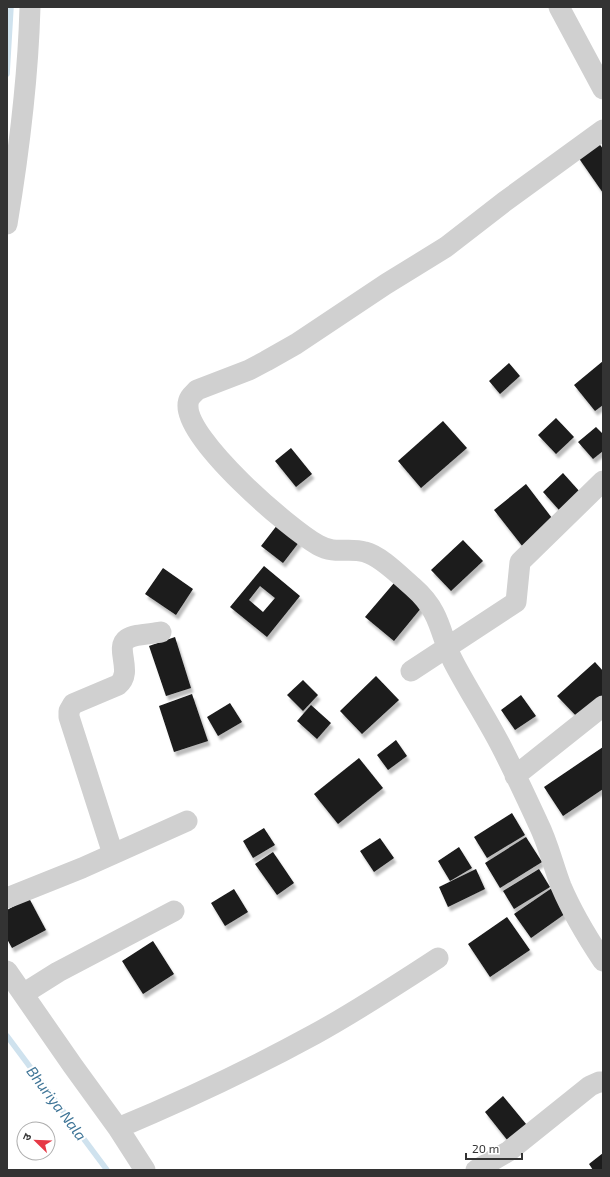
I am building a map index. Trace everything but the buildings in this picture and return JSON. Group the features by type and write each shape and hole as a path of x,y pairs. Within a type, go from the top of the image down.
{"street":[{"path":"7,224 15,176 25,92 30,7"},
{"path":"558,7 596,61 603,89"},
{"path":"603,130 504,202 446,248 386,284 296,344 266,362 197,390 191,396 188,406 189,414 204,441 226,467 257,498 316,544 336,551 363,551 368,553 386,565 426,600 434,613 453,661 501,745 548,846 561,885 572,908 590,942 603,961"},
{"path":"411,671 516,602 520,562 603,481"},
{"path":"113,854 69,717 69,711 73,704 122,682 125,674 123,646 127,639 160,632"},
{"path":"515,776 603,706"},
{"path":"7,898 82,868 187,821"},
{"path":"23,994 58,972 174,911"},
{"path":"118,1128 222,1082 316,1034 438,958"},
{"path":"7,971 118,1128 145,1170"},
{"path":"476,1170 509,1151 590,1086 603,1082"}],"waterway":[{"name":"Bhuriya Nala","path":"7,74 11,7"},
{"name":"Bhuriya Nala","path":"7,1036 107,1170"}]}
